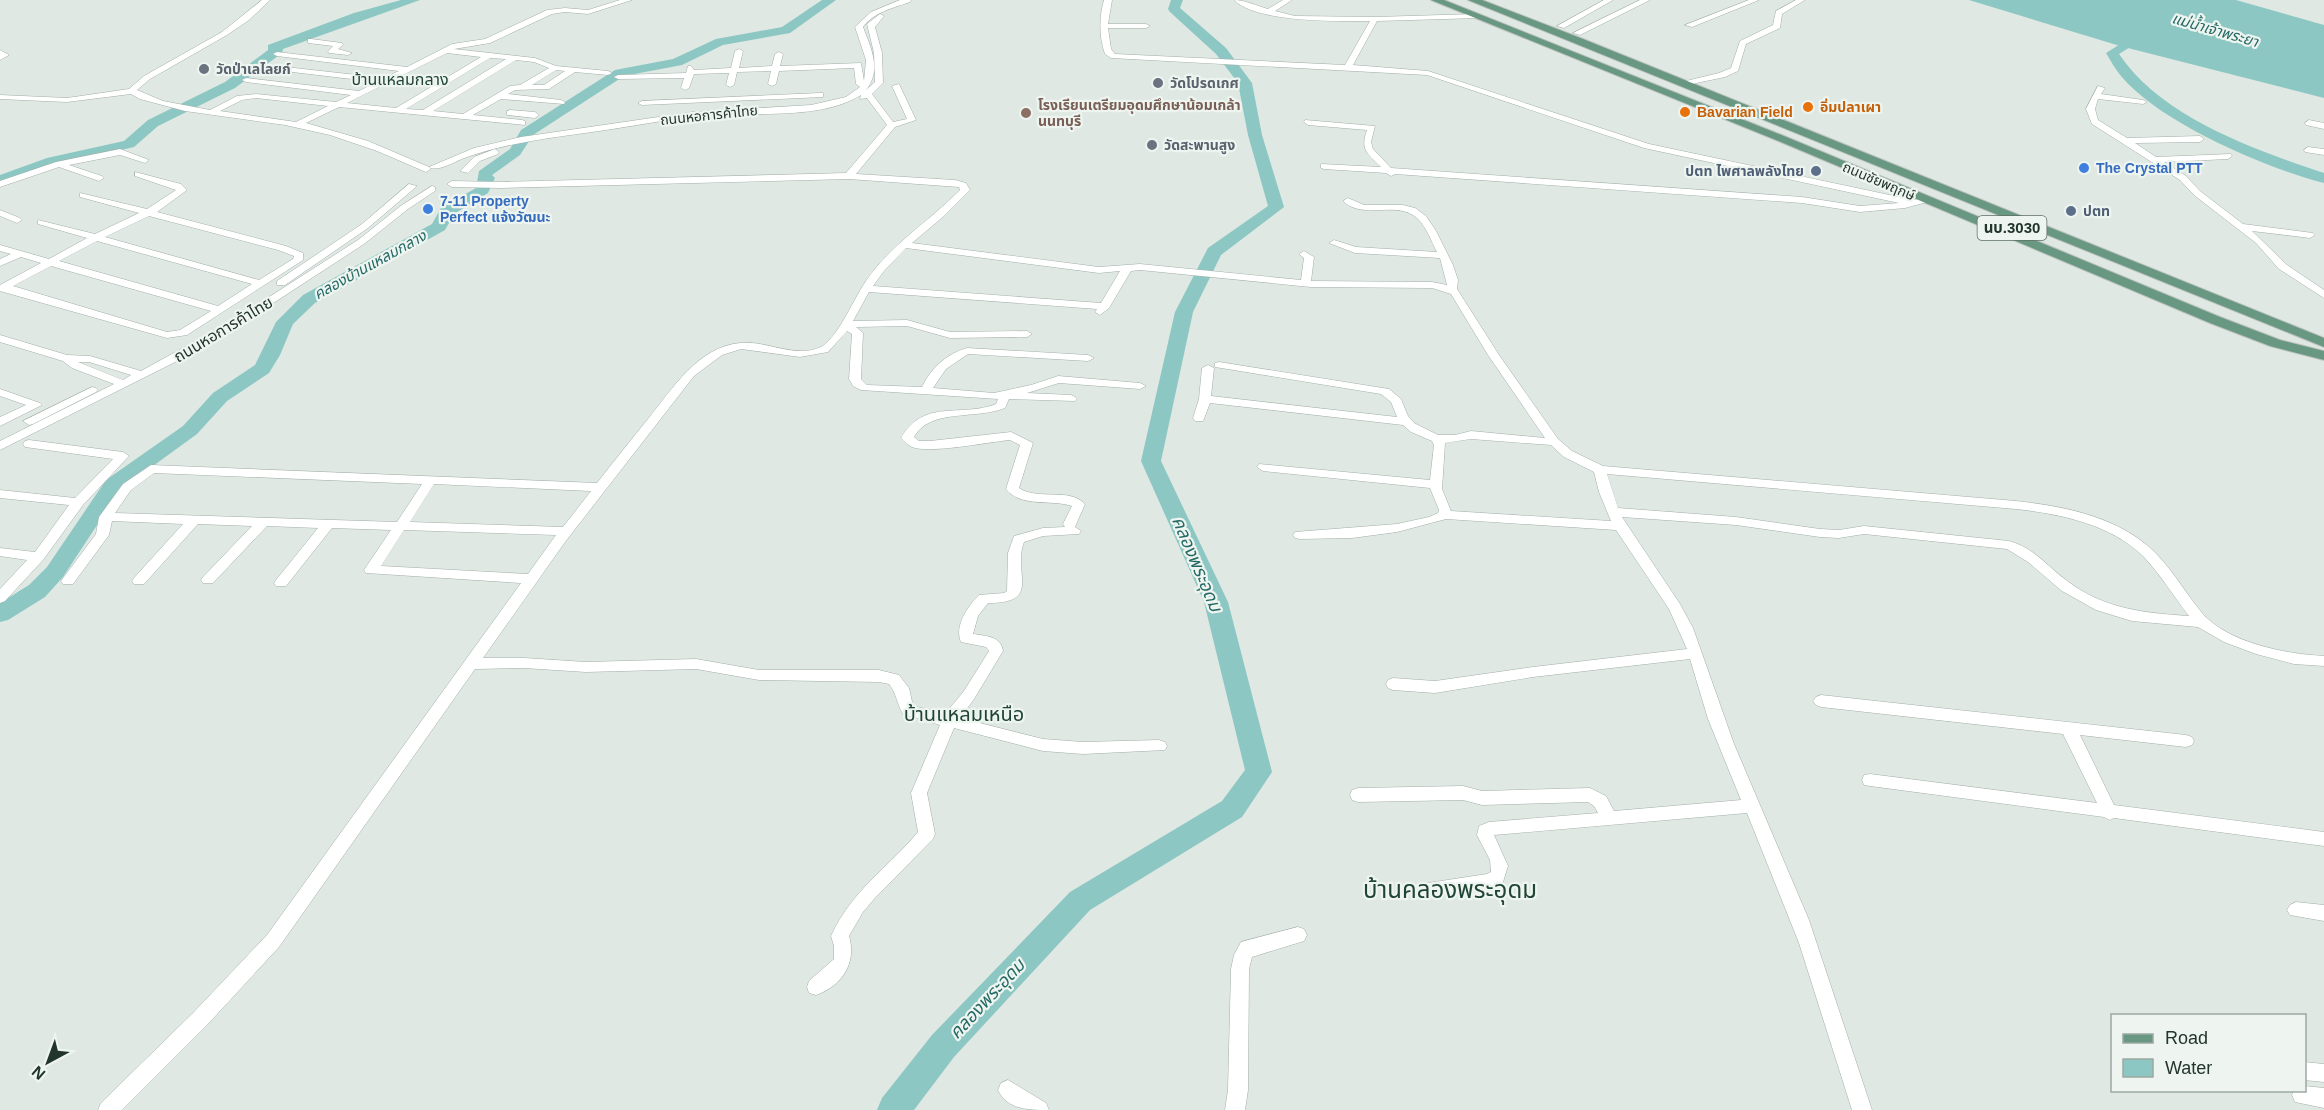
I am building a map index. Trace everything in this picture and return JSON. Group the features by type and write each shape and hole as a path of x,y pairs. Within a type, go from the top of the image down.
{"main road":[{"name":"ถนนชัยพฤกษ์","path":"1436,0 1717,115 1780,138 1919,202 2275,343 2324,356"},
{"name":"ถนนชัยพฤกษ์","path":"1455,0 1566,42 2324,356"},
{"name":"ถนนชัยพฤกษ์","path":"1473,0 2324,343"},
{"name":"ถนนชัยพฤกษ์","path":"1492,0 1619,49 1663,75"},
{"path":"1701,99 1780,138"}],"street":[{"path":"132,91 153,75 240,25 266,0"},
{"path":"298,124 383,80 458,45 491,39 550,12 565,10 588,12 628,0"},
{"path":"865,90 870,64 868,46 859,27 874,14 907,0"},
{"path":"865,90 879,83 881,66 871,24 881,15 918,0"},
{"path":"1108,0 1103,12 1106,26 1106,48 1110,54 1125,58 1348,66 1428,73 1647,146 1919,202"},
{"path":"1238,0 1240,3 1290,17 1375,19 1476,16"},
{"path":"1255,7 1263,0"},
{"path":"1269,11 1288,0"},
{"path":"1561,26 1609,0"},
{"path":"1577,33 1646,0"},
{"path":"1689,25 1755,0"},
{"path":"1685,84 1722,75 1735,69 1743,43 1772,30 1777,26 1779,13 1801,0"},
{"path":"1290,17 1307,7"},
{"path":"1348,66 1375,19"},
{"path":"1106,26 1146,26"},
{"path":"311,41 336,44 339,45 332,51 353,54 343,61"},
{"path":"444,51 535,60 555,68 608,73"},
{"path":"730,85 739,51"},
{"path":"0,52 5,55 0,58"},
{"path":"277,54 406,69"},
{"path":"772,84 779,54"},
{"path":"398,110 489,55"},
{"path":"426,112 514,58"},
{"path":"618,77 646,80 692,70 776,68 816,70 870,64"},
{"path":"858,65 860,84 891,125"},
{"path":"267,68 383,80"},
{"path":"523,87 555,68"},
{"path":"466,116 513,88 546,87 573,70"},
{"path":"685,88 692,70"},
{"path":"246,80 359,93"},
{"path":"849,176 891,125 912,120 896,86"},
{"name":"ถนนหอการค้าไทย","path":"136,373 198,336 365,226 412,186 410,180 458,155 703,117 816,113 851,103 865,90"},
{"path":"0,98 68,100 132,91 141,97 195,110 298,124 357,140 430,168 458,166 465,171"},
{"path":"2143,102 2098,92 2089,108 2089,114 2103,128 2183,178 2197,194 2259,241 2283,267 2324,295"},
{"path":"642,103 820,95"},
{"path":"212,112 251,96 522,123"},
{"path":"500,96 561,102"},
{"path":"703,102 703,117"},
{"path":"478,110 535,115"},
{"path":"1308,122 1372,128 1367,142 1369,150 1391,173"},
{"path":"2309,123 2324,126"},
{"path":"2123,141 2200,139"},
{"name":"ถนนหอการค้าไทย","path":"452,184 463,178 465,171 477,159 500,147"},
{"path":"2308,150 2324,152"},
{"path":"0,184 59,164 120,152 145,160"},
{"path":"2154,160 2228,156"},
{"path":"59,164 99,178"},
{"path":"1324,166 1391,173 1802,200 1860,209 1919,202"},
{"path":"2,288 97,237 148,213 182,190 181,187 138,174"},
{"path":"108,1110 200,1019 273,941 531,579 690,374 713,356 730,348 752,346 809,355 826,349 837,340 866,289 886,260 945,213 965,190 963,185 849,176 501,185 452,184 432,189 412,186"},
{"name":"ถนนหอการค้าไทย","path":"0,446 136,373 234,324 343,254 432,189"},
{"path":"2,288 166,336 183,333 298,260 299,255 282,248 83,195"},
{"path":"1347,201 1360,207 1412,210 1425,221 1453,279 1452,290 1554,442 1568,454 1600,470 1997,502 2061,510 2106,528 2137,544 2157,564 2203,622 2224,635 2255,648 2290,657 2324,661"},
{"path":"0,213 17,220"},
{"path":"41,222 262,284"},
{"path":"2242,227 2310,235"},
{"path":"1334,243 1355,250 1443,255"},
{"path":"903,246 1099,270 1169,269 1306,283 1432,285 1452,290"},
{"path":"0,248 220,310"},
{"path":"328,251 343,254"},
{"path":"0,263 20,254"},
{"path":"1304,254 1310,257 1306,283"},
{"path":"989,304 1099,312 1127,269"},
{"path":"866,289 1105,306"},
{"path":"844,326 907,323 950,335 1027,334"},
{"path":"844,326 858,333 855,379 861,387 926,390 979,396 1005,395 1071,399"},
{"path":"0,338 66,358 90,359 136,373"},
{"path":"926,390 933,374 967,351 1088,358"},
{"path":"66,358 75,366 119,382"},
{"path":"1199,418 1214,366 1385,391 1397,401 1399,413 1405,422 1417,432 1437,439 1455,439 1472,435 1554,442"},
{"path":"1005,395 1058,379 1140,386"},
{"name":"ถนนหอการค้าไทย","path":"0,436 119,382"},
{"path":"0,392 36,404 0,422"},
{"path":"816,987 843,964 846,952 840,936 845,921 884,875 918,846 927,834 919,793 949,721 969,695 996,651 993,643 966,638 966,630 972,615 984,598 1008,597 1012,594 1016,584 1014,547 1019,538 1072,528 1079,504 1066,499 1024,496 1012,489 1027,443 1022,439 1011,436 930,445 916,444 907,438 914,425 923,419 931,416 984,414 1001,406 1005,395"},
{"path":"1205,399 1405,422"},
{"path":"1437,439 1440,445 1437,484 1444,515"},
{"path":"0,598 38,558 78,502 123,456 29,444"},
{"path":"1263,467 1437,484"},
{"path":"68,580 102,535 106,517 127,487 151,469 601,488"},
{"path":"1600,470 1602,483 1616,519 1684,625 1696,653 1716,719 1800,920 1862,1110"},
{"path":"431,480 371,570 531,579"},
{"path":"0,494 78,502"},
{"path":"1300,535 1419,525 1444,515 1736,521 1839,534 1864,530 2009,545 2027,552 2066,588 2104,609 2128,617 2203,622"},
{"path":"106,517 567,531"},
{"path":"139,580 195,519"},
{"path":"208,580 264,521"},
{"path":"281,583 329,523"},
{"path":"0,552 38,558"},
{"path":"1393,684 1436,687 1533,672 1696,653"},
{"path":"470,664 524,663 586,667 696,664 759,675 879,676 894,679 902,688 904,703 908,710 926,717 1043,745 1083,748 1159,746"},
{"path":"1821,701 2186,741"},
{"path":"2069,729 2110,813"},
{"path":"1870,780 2324,839"},
{"path":"1358,795 1463,793 1482,798 1590,795 1600,801 1609,817"},
{"path":"1434,888 1491,881 1501,874 1501,867 1485,835 1485,831 1488,830 1609,817 1753,806"},
{"path":"2296,910 2324,913"},
{"path":"1235,1110 1238,1090 1240,969 1243,955 1248,948 1298,935"},
{"path":"2306,1071 2324,1073"},
{"path":"1008,1090 1040,1110"},
{"path":"2302,1095 2324,1098"}],"water":[{"name":"แม่น้ำเจ้าพระยา","path":"1969,0 2236,0 2324,25 2324,98 2120,46"}],"waterway":[{"path":"0,180 52,161 129,144 153,123 230,85 277,50 273,48 358,16 414,0"},
{"name":"คลองบ้านแหลมกลาง","path":"0,614 37,591 55,572 113,485 190,430 220,397 262,369 271,355 285,322 309,299 439,227 447,211 483,190 487,178 484,174 515,152 524,141 526,133 620,73 677,62 720,42 786,30 830,0"},
{"name":"คลองพระอุดม","path":"894,1110 943,1046 1080,901 1232,809 1259,772 1216,602 1151,461 1184,312 1214,252 1276,207 1255,135 1245,83 1221,51 1174,9 1177,0"},
{"path":"2147,31 2112,53 2126,74 2147,94 2206,130 2270,159 2324,178"}],"place":[{"name":"วัดป่าเลไลยก์","path":"204,69"},
{"name":"วัดโปรดเกศ","path":"1158,83"},
{"name":"อิ่มปลาเผา","path":"1808,107"},
{"name":"Bavarian Field","path":"1685,112"},
{"name":"โรงเรียนเตรียมอุดมศึกษาน้อมเกล้า นนทบุรี","path":"1026,113"},
{"name":"วัดสะพานสูง","path":"1152,145"},
{"name":"The Crystal PTT","path":"2084,168"},
{"name":"ปตท ไพศาลพลังไทย","path":"1816,171"},
{"name":"7-11 Property Perfect แจ้งวัฒนะ","path":"428,209"},
{"name":"ปตท","path":"2071,211"}],"district":[{"name":"บ้านแหลมกลาง","path":"400,79"},
{"name":"บ้านแหลมเหนือ","path":"964,714"},
{"name":"บ้านคลองพระอุดม","path":"1450,890"}]}
